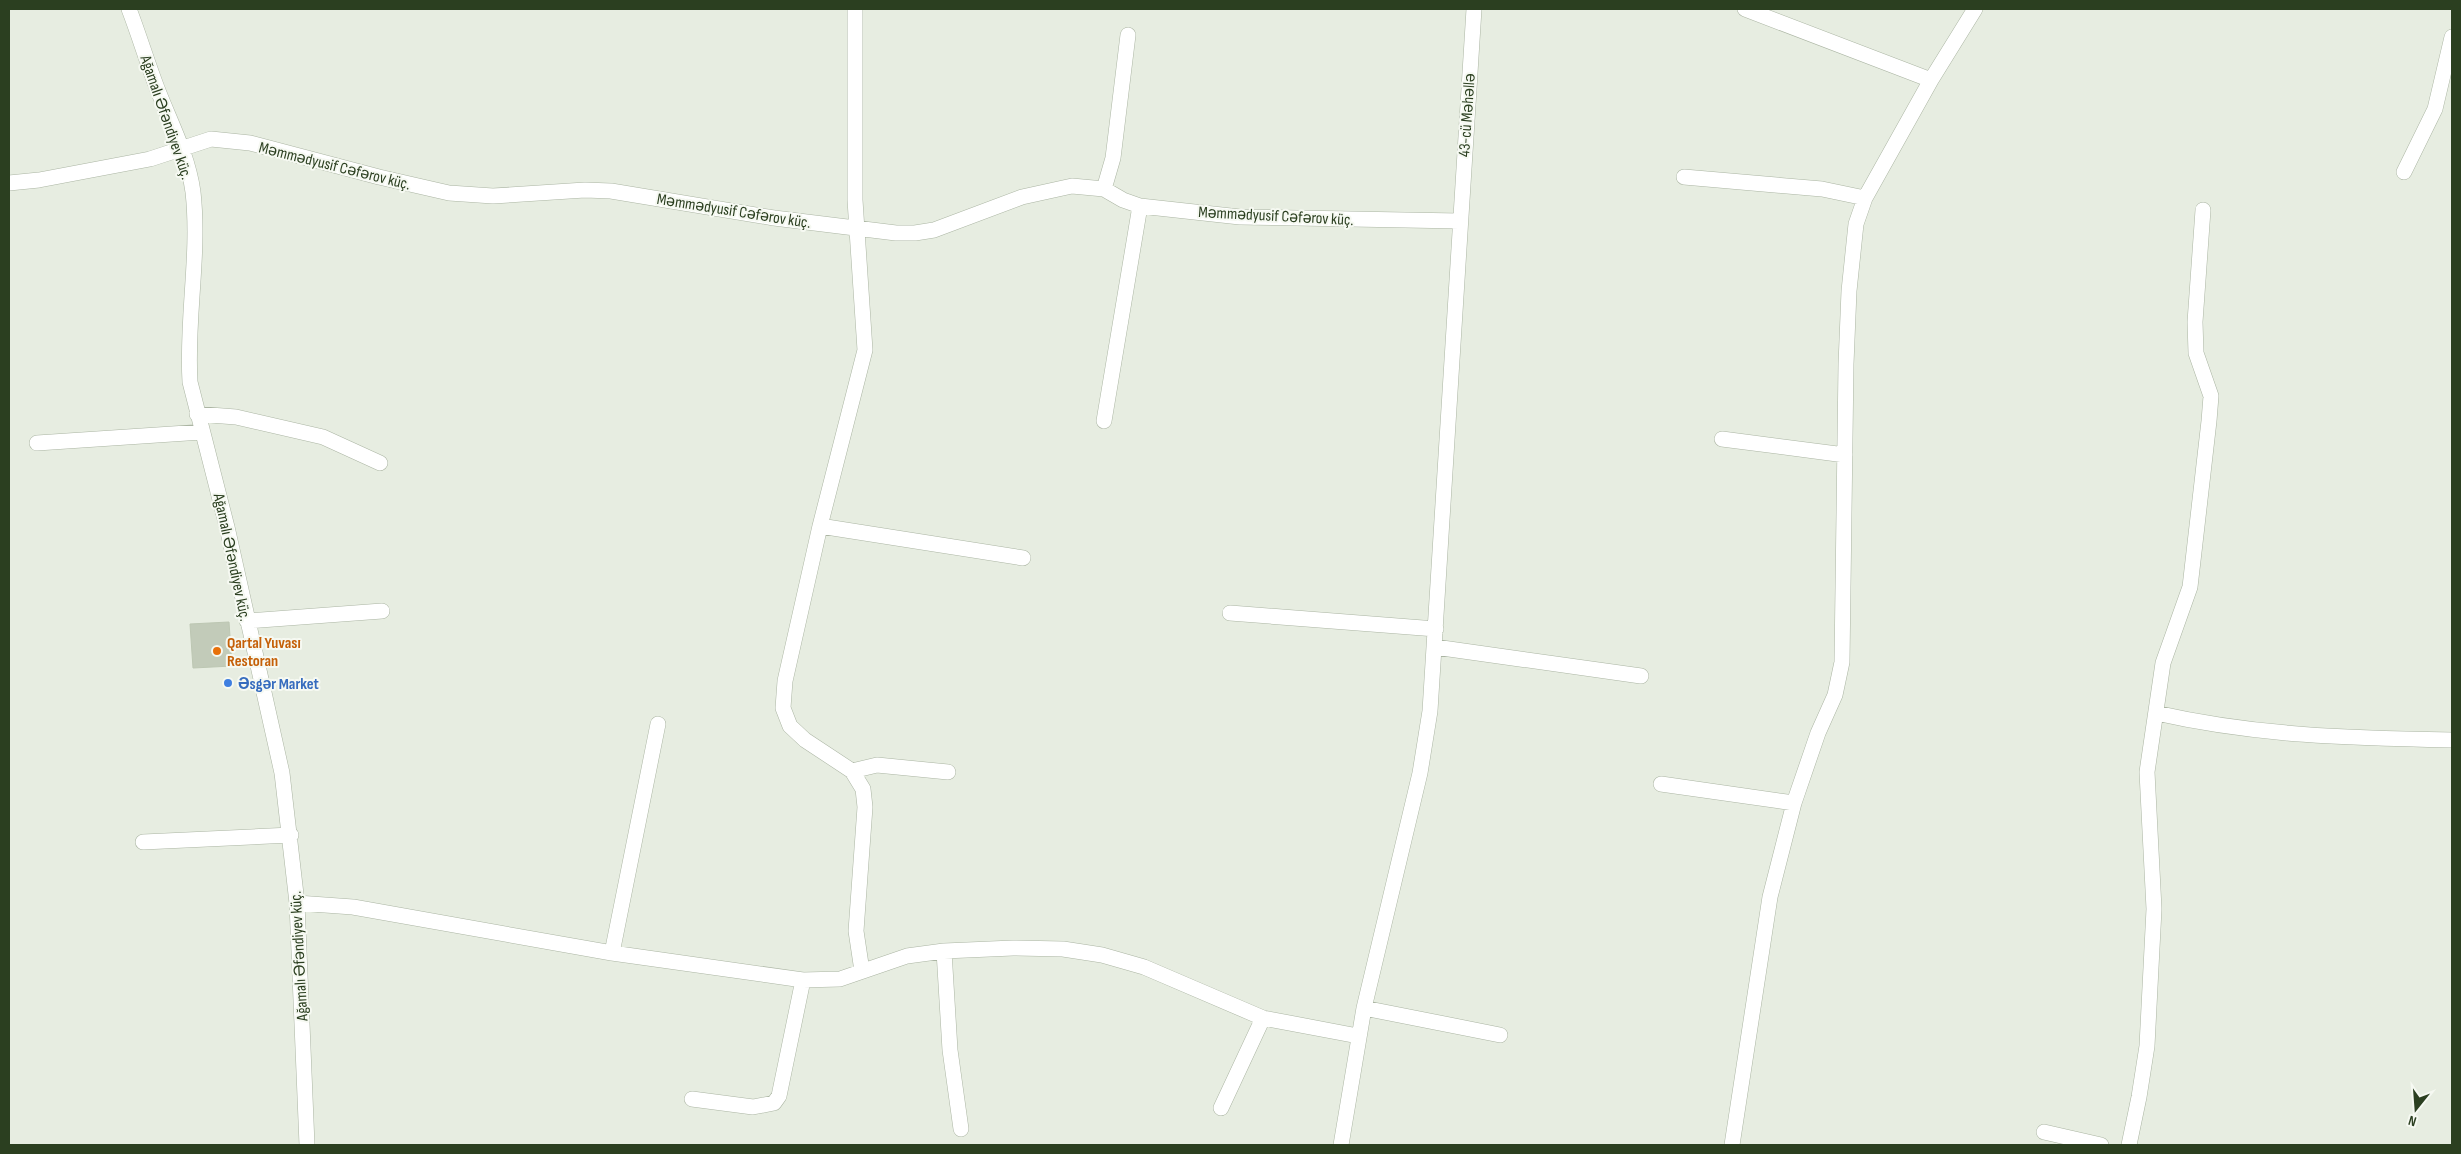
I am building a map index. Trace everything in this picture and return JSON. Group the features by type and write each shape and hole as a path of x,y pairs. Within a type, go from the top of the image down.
{"street":[{"name":"Ağamalı Əfəndiyev küç.","path":"129,9 156,86 182,148 189,173 194,217 188,358 190,382 227,527 282,773 291,835 297,903 307,1145"},
{"path":"856,9 856,228 865,350 820,526 785,681 784,708 790,726 805,740 852,772 863,789 865,807 856,931 862,971"},
{"name":"43-cü Məhəllə","path":"1341,1145 1358,1036 1420,773 1430,711 1455,334 1459,221 1474,9"},
{"path":"1745,9 1930,80"},
{"path":"1732,1145 1770,897 1794,802 1818,733 1835,695 1842,662 1848,291 1856,224 1865,198 1930,80 1975,9"},
{"path":"1104,189 1113,158 1128,34"},
{"path":"2404,172 2435,109 2452,37"},
{"name":"Məmmədyusif Cəfərov küç.","path":"9,183 38,180 150,159 211,139 250,143 379,177 449,193 493,196 585,190 611,191 774,218 915,233 934,230 1022,197 1072,186 1104,189 1123,200 1140,206 1240,217 1459,221"},
{"path":"1684,177 1822,188 1865,198"},
{"path":"1104,421 1140,206"},
{"path":"2129,1145 2147,1046 2154,909 2147,772 2163,663 2190,587 2211,396 2196,353 2195,322 2203,210"},
{"path":"197,414 236,417 323,437 380,463"},
{"path":"37,443 202,432"},
{"path":"1722,439 1845,455"},
{"path":"820,526 1023,558"},
{"path":"247,621 382,611"},
{"path":"1230,613 1436,629"},
{"path":"1434,647 1642,676"},
{"path":"2156,713 2208,725 2278,734 2326,738 2452,740"},
{"path":"612,952 658,724"},
{"path":"852,772 877,764 948,772"},
{"path":"1661,784 1794,802"},
{"path":"143,842 291,835"},
{"path":"297,903 353,907 612,952 803,980 840,978 907,956 944,950 1054,949 1102,955 1144,967 1263,1018 1358,1036"},
{"path":"944,950 950,1050 961,1129"},
{"path":"692,1099 753,1107 774,1104 779,1096 803,980"},
{"path":"1364,1008 1500,1035"},
{"path":"1221,1108 1263,1018"},
{"path":"2044,1132 2101,1145"}],"building":[{"path":"229,622 232,666 193,668 190,624"}],"place":[{"name":"Qartal Yuvası Restoran","path":"217,651"},
{"name":"Əsgər Market","path":"228,683"}]}
